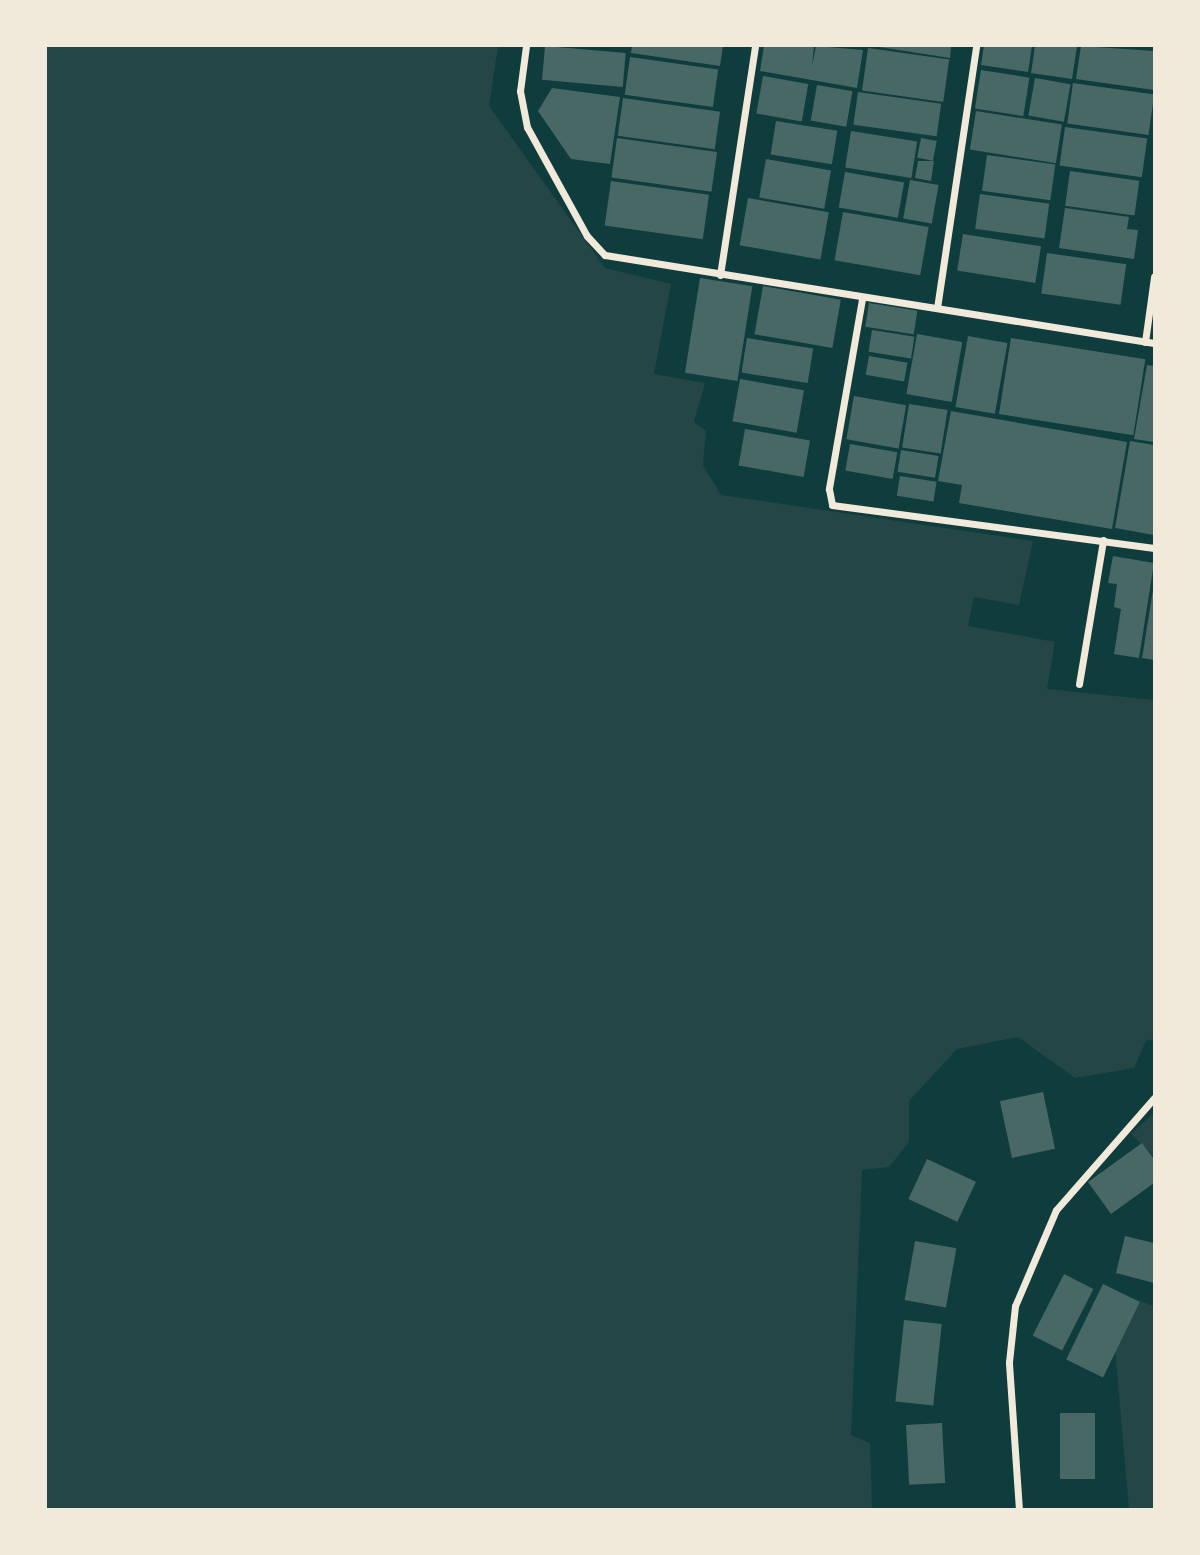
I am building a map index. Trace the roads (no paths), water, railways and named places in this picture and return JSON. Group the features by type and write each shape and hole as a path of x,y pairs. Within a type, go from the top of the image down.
{"street":[{"path":"526,46 524,118 593,244 613,257 862,299 937,308 1154,343"},
{"path":"720,275 755,46"},
{"path":"937,308 976,46"},
{"path":"1145,342 1154,277"},
{"path":"862,299 829,489 832,505 1154,548"},
{"path":"1079,684 1103,540"},
{"path":"1019,1510 1009,1362 1015,1307 1056,1210 1154,1098"}]}
